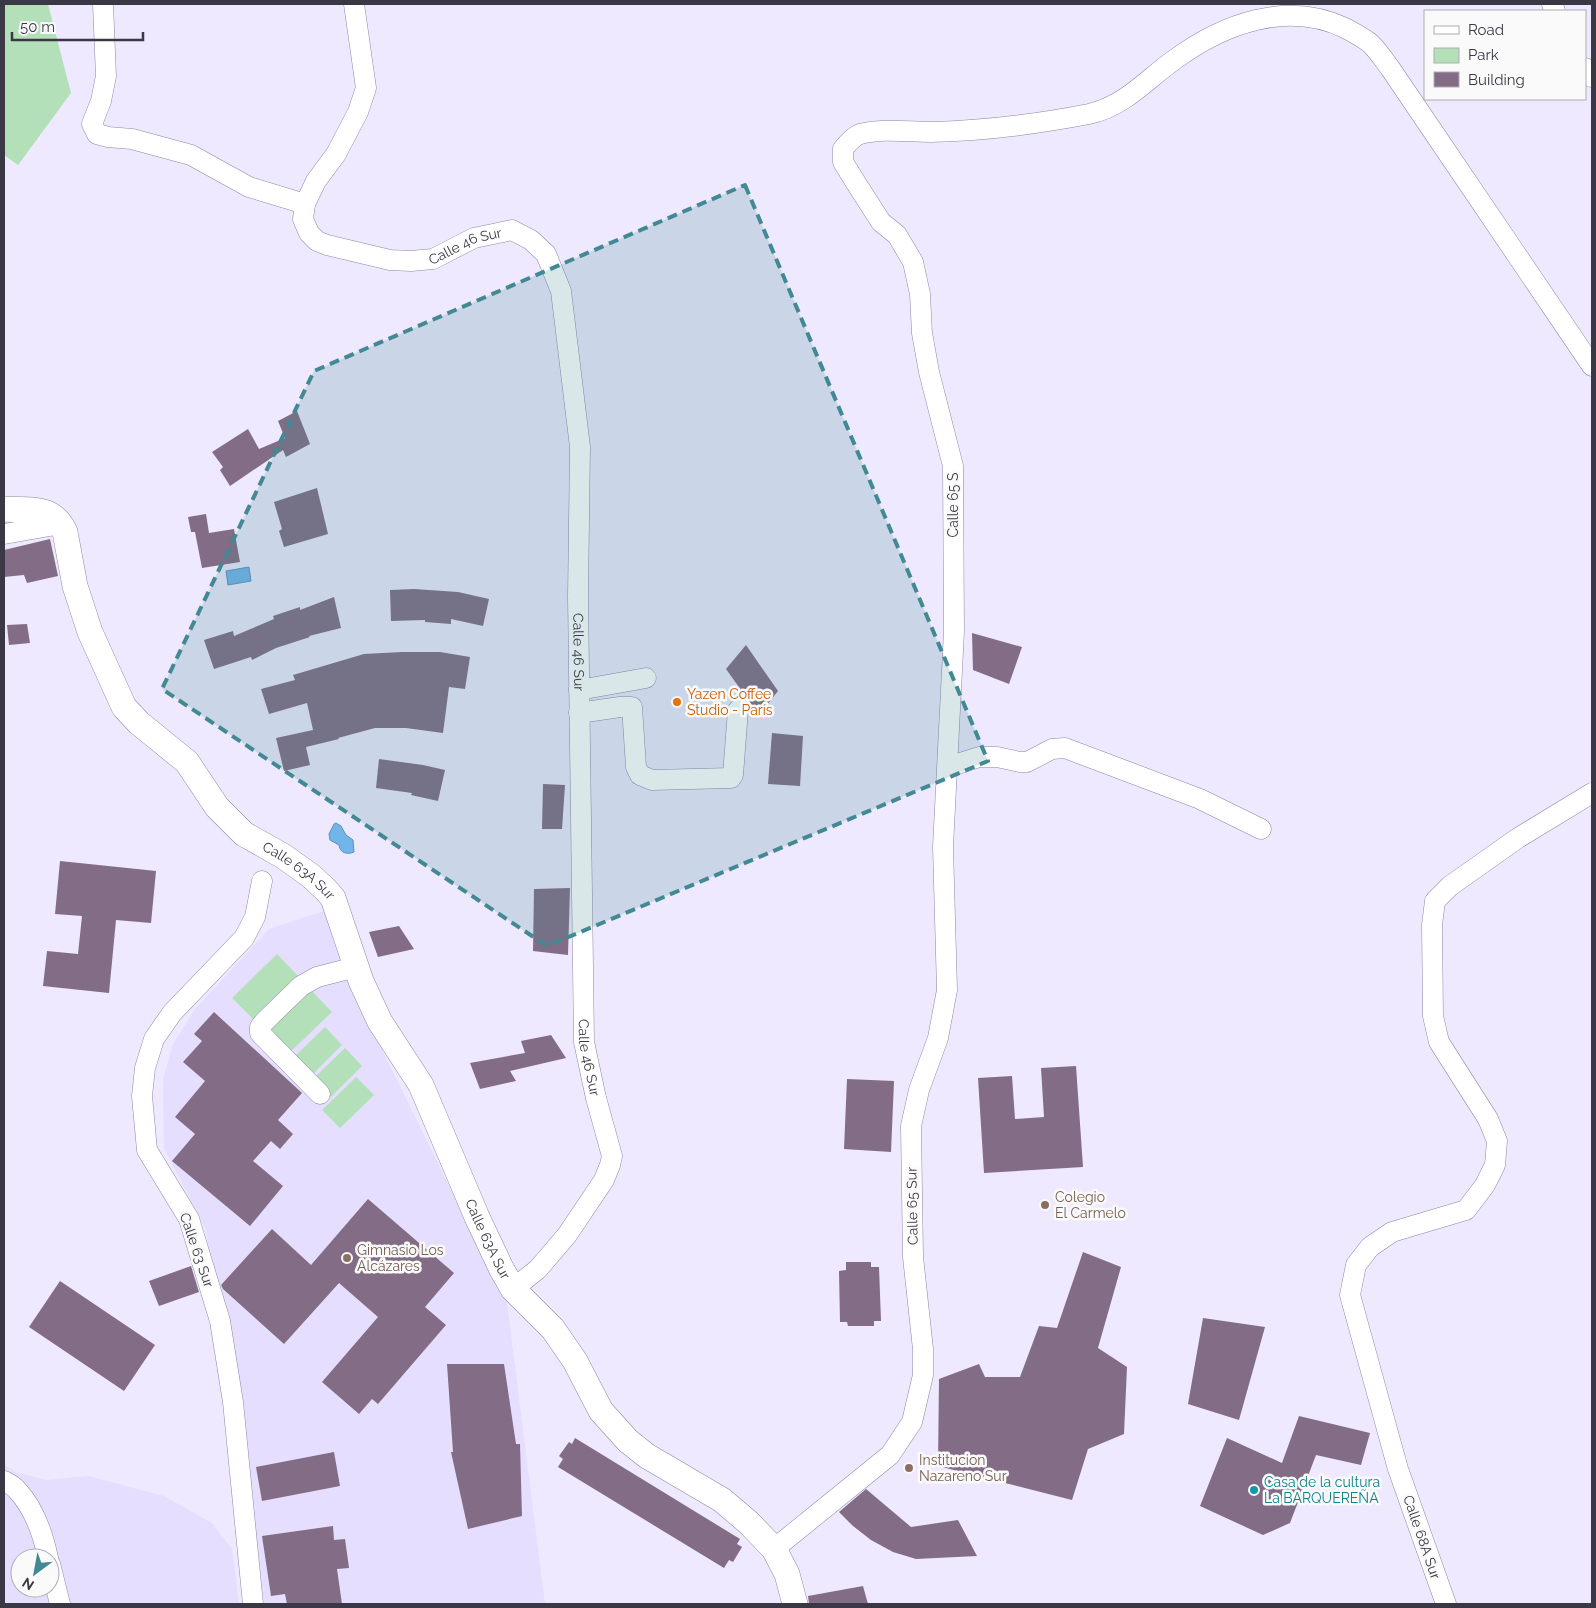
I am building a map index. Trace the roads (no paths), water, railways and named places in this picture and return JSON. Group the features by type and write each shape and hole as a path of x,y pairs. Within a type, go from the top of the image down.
{"street":[{"path":"103,4 106,76 101,101 92,124 97,134 132,139 191,155 250,187 304,212 316,180 336,154 358,112 366,88 354,4"},
{"name":"Calle 65 S","path":"946,805 954,631 953,466 929,372 922,333 920,294 913,262 896,235 881,222 843,162 843,148 858,134 888,131 932,132 1009,127 1096,112 1142,88 1173,60 1225,28 1272,14 1316,16 1338,24 1370,44 1390,68 1592,366"},
{"name":"Calle 46 Sur","path":"304,212 309,233 317,241 327,246 390,260 433,259 474,238 512,230 530,240 546,254 561,292 580,447 578,597 584,1042 596,1098 612,1156 604,1180 567,1235 538,1269 513,1289"},
{"path":"4,509 32,509 48,512 64,533"},
{"path":"4,534 64,533"},
{"name":"Calle 63A Sur","path":"64,533 75,586 90,632 124,707 139,723 187,762 217,807 244,834 283,856 326,890 333,898 360,981 380,1022 421,1085 477,1217 500,1268 513,1289"},
{"path":"579,690 646,678"},
{"path":"579,713 631,706 633,711 636,767 640,776 652,780 706,779 731,778 733,775 738,710"},
{"path":"948,767 979,757 997,757 1028,762 1052,749 1066,748 1200,799 1261,828"},
{"name":"Calle 68A Sur","path":"1446,1604 1398,1469 1350,1295 1356,1265 1370,1247 1392,1232 1466,1210 1485,1185 1495,1165 1497,1141 1488,1119 1439,1042 1433,1016 1432,925 1435,902 1450,886 1510,844 1592,793"},
{"name":"Calle 65 Sur","path":"774,1549 890,1455 912,1422 923,1375 923,1349 913,1257 911,1126 919,1090 938,1038 947,990 943,847 946,805"},
{"name":"Calle 63 Sur","path":"254,1604 233,1402 220,1321 189,1219 147,1150 142,1096 145,1068 154,1039 172,1013 244,938 255,917 262,881"},
{"path":"320,1094 260,1033 260,1028 301,986 317,977 356,967"},
{"path":"513,1289 553,1330 575,1361 601,1411 628,1441 647,1456 722,1500 749,1523 774,1549 787,1574 796,1604"},
{"path":"4,1481 16,1489 30,1509 42,1534 46,1548"}],"water":[{"path":"249,567 251,581 228,585 226,571"},
{"path":"336,823 353,840 354,852 344,853 339,845 330,840 329,834"}],"place":[{"name":"Yazen Coffee Studio - París","path":"677,702"},
{"name":"Colegio El Carmelo","path":"1045,1205"},
{"name":"Gimnasio Los Alcázares","path":"347,1258"},
{"name":"Institucion Nazareno Sur","path":"909,1468"},
{"name":"Casa de la cultura La BARQUEREÑA","path":"1254,1490"}]}
